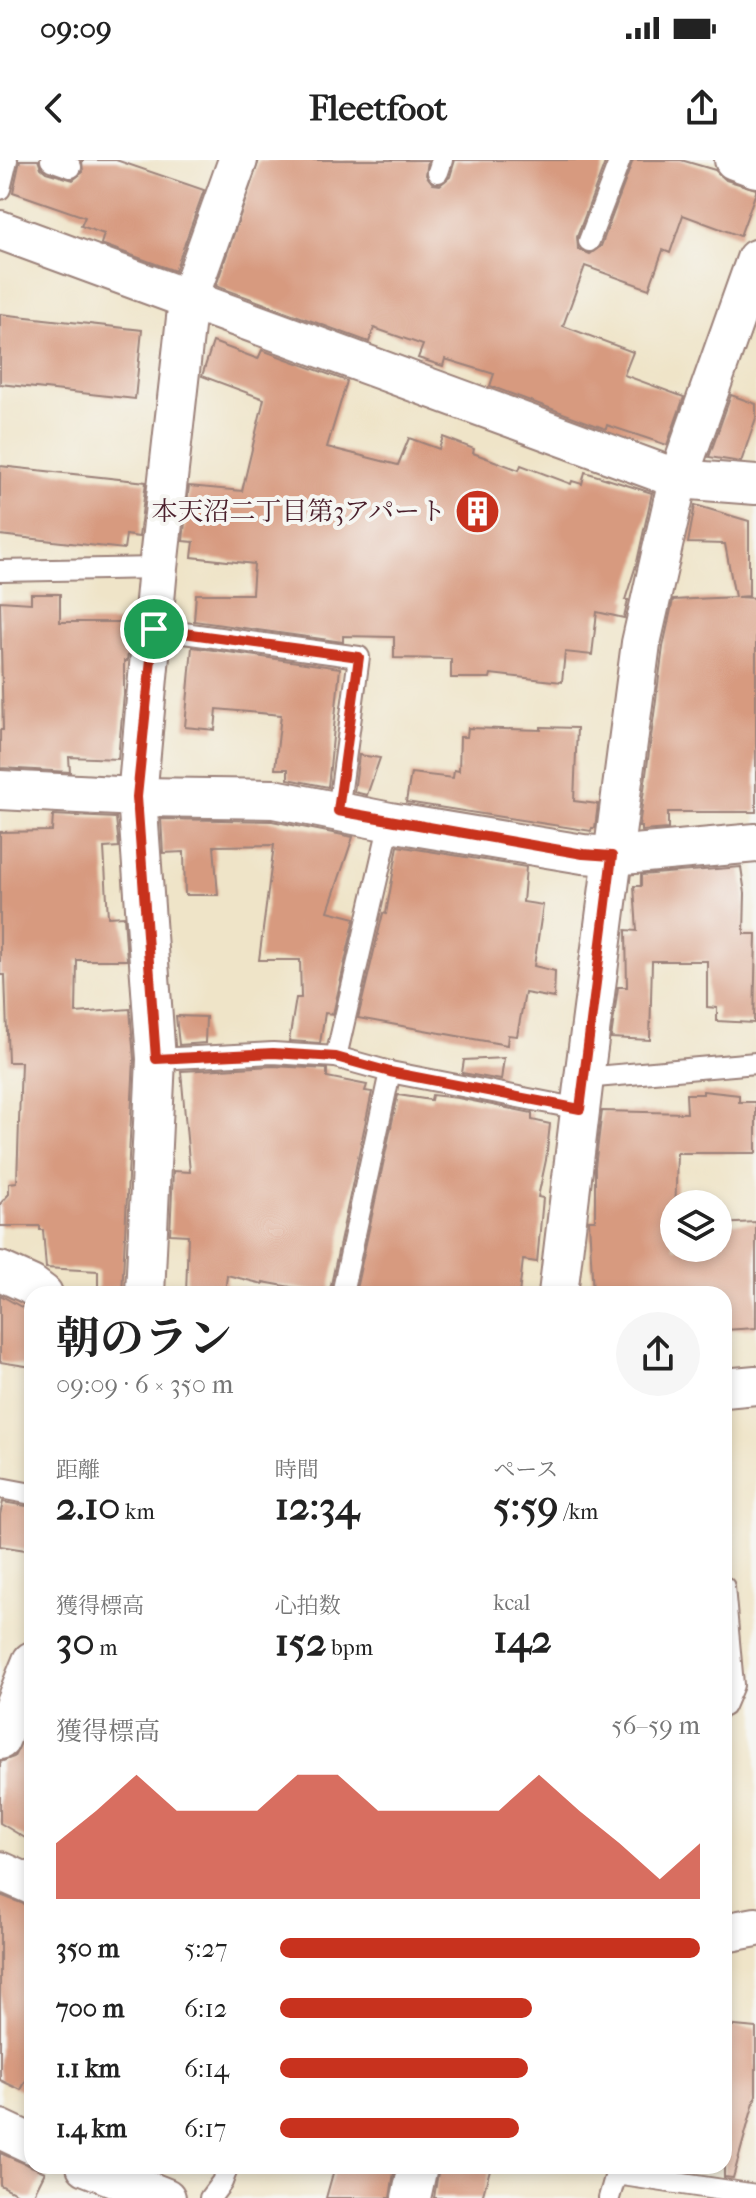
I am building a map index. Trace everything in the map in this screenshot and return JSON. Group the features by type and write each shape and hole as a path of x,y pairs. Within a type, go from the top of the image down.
{"street":[{"path":"145,1286 156,1059 137,797 158,568 188,300 238,160"},
{"path":"734,160 756,168"},
{"path":"0,230 678,479 756,485"},
{"path":"559,1286 641,643 678,479 756,259"},
{"path":"0,790 137,797 274,799 583,854 612,856 756,843"},
{"path":"0,1271 32,1286"},
{"path":"732,1387 756,1385"},
{"path":"4,1718 24,1677"},
{"path":"0,1871 24,1882"},
{"path":"732,1932 756,1927"},
{"path":"0,2129 24,2140"},
{"path":"106,2174 166,2198"},
{"path":"411,2198 416,2174"}],"lane":[{"path":"0,189 7,160"},
{"path":"51,160 71,167"},
{"path":"589,241 620,160"},
{"path":"0,571 158,568"},
{"path":"154,629 359,657 338,811"},
{"path":"336,1057 390,822"},
{"path":"156,1059 273,1053 336,1057 390,1072 582,1094 756,1063"},
{"path":"344,1286 390,1072"},
{"path":"0,1488 24,1492"},
{"path":"210,2198 225,2174"},
{"path":"609,2198 616,2174 756,2195"}],"building":[{"path":"20,160 38,160 46,172 73,180 83,172 82,160 116,160 204,190 175,271 101,244 104,234 81,226 85,217 13,192"},
{"path":"259,160 428,160 426,175 433,184 440,185 450,177 455,160 606,160 577,237 578,249 590,254 601,246 633,160 681,160 715,170 726,180 756,189 756,192 740,236 683,215 670,253 663,250 649,289 585,266 563,326 633,352 624,375 684,397 667,445 607,425 606,429 490,386 494,374 445,359 443,366 418,358 423,345 374,328 369,342 216,286"},
{"path":"0,314 142,330 135,399 0,384"},
{"path":"213,342 258,359 262,350 347,381 327,447 398,465 409,438 439,449 443,437 474,449 473,453 519,470 521,465 571,484 572,481 582,484 585,472 652,493 625,600 628,600 624,618 597,612 592,655 565,652 562,682 491,674 490,678 451,678 451,659 394,658 394,637 343,636 343,642 194,621 196,594 252,594 254,564 192,557 194,542 183,541 189,486 242,491 264,399 202,376"},
{"path":"731,395 756,404 756,418 741,462 709,457"},
{"path":"0,466 146,482 139,537 126,535 124,549 0,535"},
{"path":"695,505 749,521 749,596 737,597 756,598 756,812 668,812 668,829 642,831 639,827 663,647 673,600 735,597 725,544 688,543"},
{"path":"31,594 60,594 60,622 127,622 129,646 127,661 124,661 118,759 69,757 70,772 0,768 0,730 3,730 0,601 31,603"},
{"path":"192,647 340,668 328,787 288,779 288,769 275,769 281,715 217,709 215,730 185,727"},
{"path":"541,727 577,728 574,801 598,804 595,828 591,831 406,802 411,773 453,778 454,770 459,771 460,737 467,737 468,728 541,730"},
{"path":"359,755 380,758 367,795 354,792"},
{"path":"53,815 116,818 119,847 104,848 108,917 124,916 127,960 77,960 76,1013 130,1009 134,1059 122,1286 98,1286 98,1271 46,1268 43,1230 40,1226 0,1226 0,1204 9,1194 9,1183 17,1182 21,1062 8,1062 5,975 0,975 0,832 52,831"},
{"path":"161,819 272,821 353,837 328,911 355,918 333,1014 325,1013 320,1043 289,1041 296,998 301,998 300,960 259,960 274,845 214,846 218,895 185,895 184,852 163,853"},
{"path":"398,846 526,867 523,902 543,905 534,966 555,971 554,998 525,993 517,1036 508,1035 507,1045 358,1018 383,913 386,914"},
{"path":"741,867 745,893 744,934 756,934 754,1023 717,1021 717,1008 707,1007 707,961 652,961 650,1040 611,1038 618,987 627,987 626,930 637,931 634,886 641,886 641,875"},
{"path":"176,1016 206,1017 205,1043 179,1045"},
{"path":"504,1058 501,1080 462,1073 464,1060"},
{"path":"273,1066 327,1069 327,1077 367,1085 365,1091 372,1092 331,1286 263,1284 227,1275 226,1286 186,1286 188,1235 170,1234 173,1171 190,1172 181,1071"},
{"path":"703,1091 739,1095 739,1102 756,1102 756,1153 677,1153 676,1190 660,1190 660,1262 732,1262 732,1223 756,1222 756,1328 732,1330 732,1286 593,1286 589,1220 595,1220 595,1167 602,1111 687,1113 686,1094 703,1094"},
{"path":"398,1095 431,1100 432,1095 458,1098 532,1113 532,1120 550,1124 538,1197 543,1198 537,1262 523,1260 520,1286 357,1286"},
{"path":"0,1295 24,1308 24,1366 0,1362"},
{"path":"3,1502 24,1506 24,1550 0,1546"},
{"path":"24,1736 24,1837 0,1823 0,1762 14,1757"},
{"path":"0,1895 24,1904 24,2084 21,2090 0,2080"},
{"path":"732,2026 756,2028 756,2095 733,2178 724,2177 724,2174 732,2174"},
{"path":"0,2153 24,2163 24,2174 44,2174 32,2198 0,2185"},
{"path":"333,2174 394,2174 390,2198 326,2198"},
{"path":"438,2174 489,2174 482,2198 434,2198"}],"place":[{"name":"本天沼二丁目第3アパート","path":"477,511"}],"route":[{"path":"154,629 359,657 338,811 583,854 612,856 580,1109 390,1072 336,1057 273,1053 156,1059 137,797 154,629"}]}
